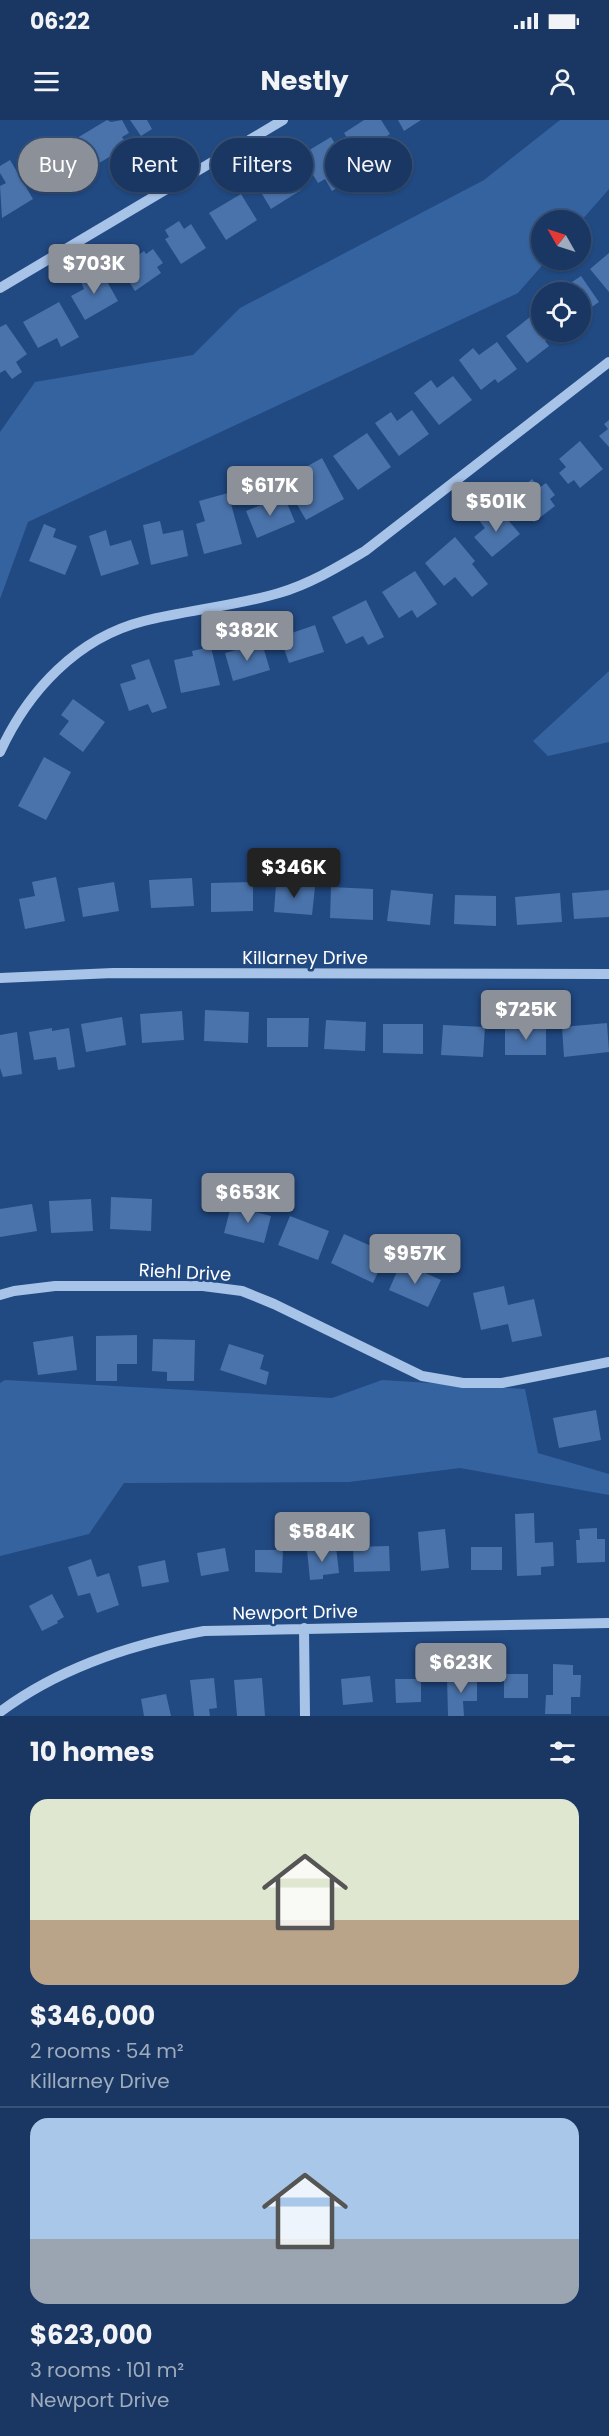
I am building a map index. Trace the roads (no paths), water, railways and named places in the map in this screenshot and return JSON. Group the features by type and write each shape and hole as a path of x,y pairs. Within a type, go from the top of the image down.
{"street":[{"path":"0,288 283,120"},
{"path":"0,752 24,708 50,677 78,652 103,636 142,621 279,593 325,574 365,551 609,362"},
{"name":"Killarney Drive","path":"0,978 113,973 609,974"},
{"name":"Riehl Drive","path":"0,1295 55,1286 203,1286 242,1291 274,1304 422,1376 463,1383 502,1383 609,1362"},
{"name":"Newport Drive","path":"0,1712 64,1672 159,1639 204,1631 609,1623"},
{"path":"304,1628 305,1716"}]}
